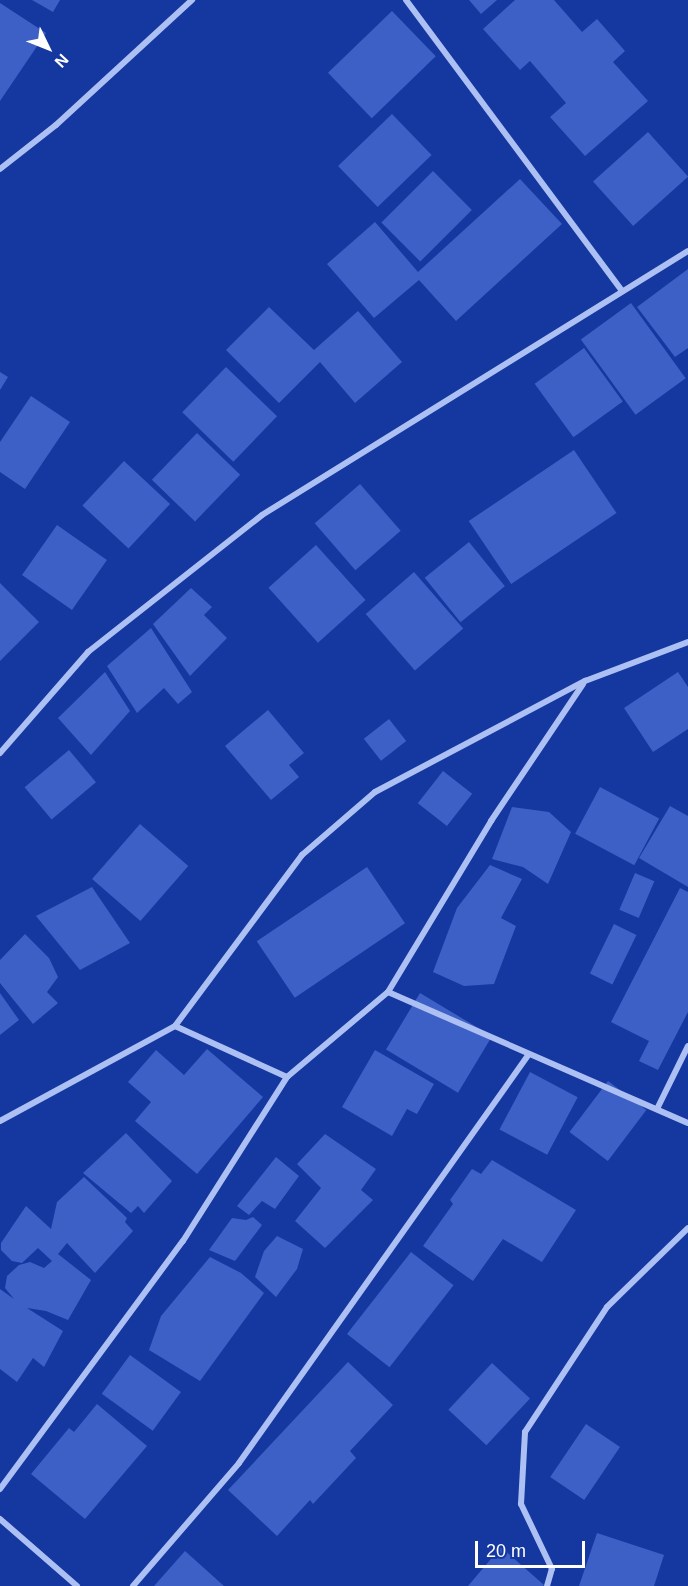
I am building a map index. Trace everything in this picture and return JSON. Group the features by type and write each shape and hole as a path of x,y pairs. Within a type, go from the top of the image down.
{"street":[{"path":"0,169 56,125 192,0"},
{"path":"406,0 622,291"},
{"path":"0,753 88,652 262,515 688,250"},
{"path":"0,1121 175,1026 302,855 375,792 585,681 688,642"},
{"path":"0,1490 183,1241 287,1077 388,992 491,821 585,681"},
{"path":"388,992 688,1123"},
{"path":"175,1026 287,1077"},
{"path":"657,1109 688,1046"},
{"path":"133,1586 239,1463 529,1054"},
{"path":"547,1586 552,1569 521,1504 525,1432 607,1307 688,1228"},
{"path":"0,1519 77,1586"}],"building":[{"path":"32,0 60,0 53,12"},
{"path":"469,0 497,0 481,14"},
{"path":"515,0 554,0 582,32 597,19 625,51 613,62 648,101 585,156 550,117 566,103 530,61 520,70 483,29"},
{"path":"0,3 46,33 0,101"},
{"path":"392,11 436,56 372,118 328,73"},
{"path":"392,114 432,155 378,207 338,166"},
{"path":"648,132 688,177 633,226 593,182"},
{"path":"433,171 472,210 420,262 381,223"},
{"path":"520,179 562,224 456,321 419,280 374,318 327,264 375,222 418,272"},
{"path":"688,269 688,348 675,357 637,307"},
{"path":"631,303 686,378 636,415 581,339"},
{"path":"269,307 314,350 358,311 402,362 355,403 320,362 279,403 226,350"},
{"path":"584,348 623,401 573,437 535,384"},
{"path":"226,367 277,416 233,462 182,412"},
{"path":"0,372 8,377 0,390"},
{"path":"31,396 70,422 25,489 0,472 0,442"},
{"path":"197,433 240,475 195,521 152,480"},
{"path":"574,450 616,513 511,584 469,521"},
{"path":"124,461 170,504 128,549 82,506"},
{"path":"360,484 401,531 355,570 315,523"},
{"path":"57,525 107,560 72,610 22,575"},
{"path":"469,542 505,586 461,622 425,578"},
{"path":"316,545 366,600 318,643 268,588"},
{"path":"414,572 463,629 415,671 366,614"},
{"path":"0,583 39,622 0,661"},
{"path":"191,588 212,607 204,615 227,638 190,676 153,624"},
{"path":"151,628 192,692 178,704 164,688 137,713 107,666"},
{"path":"105,672 130,711 91,755 58,718"},
{"path":"678,672 688,687 688,729 653,752 624,708"},
{"path":"268,710 304,753 289,765 299,777 271,800 225,746"},
{"path":"389,719 406,741 381,761 364,739"},
{"path":"69,750 96,782 52,819 25,787"},
{"path":"443,771 472,794 447,826 418,803"},
{"path":"600,787 659,818 634,865 575,834"},
{"path":"670,806 688,816 688,887 639,858"},
{"path":"512,807 549,812 571,832 548,884 523,867 492,859"},
{"path":"140,824 188,866 140,921 92,879"},
{"path":"490,865 522,879 501,918 516,926 494,984 464,986 433,972 457,908"},
{"path":"367,867 405,923 295,998 257,941"},
{"path":"635,873 654,881 639,918 619,910"},
{"path":"92,887 130,943 80,970 36,916"},
{"path":"680,888 688,892 688,1012 658,1070 639,1061 649,1041 611,1022"},
{"path":"614,924 636,935 612,984 590,973"},
{"path":"25,934 49,958 58,977 47,992 58,1003 33,1024 0,983 0,960"},
{"path":"0,993 19,1020 0,1035"},
{"path":"420,993 492,1036 458,1093 386,1050"},
{"path":"207,1049 263,1097 197,1174 135,1121 151,1102 128,1082 156,1050 184,1075"},
{"path":"375,1050 434,1084 417,1114 407,1109 392,1136 342,1107"},
{"path":"530,1072 578,1097 547,1155 499,1129"},
{"path":"608,1081 646,1110 608,1161 569,1132"},
{"path":"126,1133 172,1181 144,1213 138,1206 131,1213 83,1173"},
{"path":"325,1134 376,1169 361,1190 373,1200 325,1248 295,1221 321,1188 297,1164"},
{"path":"276,1157 299,1176 275,1209 262,1201 249,1215 237,1206"},
{"path":"492,1160 576,1210 542,1262 503,1239 473,1281 423,1246 453,1204 450,1200 472,1169 481,1174"},
{"path":"84,1177 127,1218 125,1222 133,1231 95,1273 67,1243 58,1254 91,1280 68,1320 46,1311 27,1308 63,1331 44,1367 33,1358 17,1382 0,1369 0,1289 14,1299 5,1288 7,1276 19,1265 30,1262 44,1268 52,1261 38,1248 22,1263 12,1261 1,1250 1,1243 26,1206 51,1229 57,1202"},
{"path":"253,1217 262,1225 235,1261 209,1250 232,1218 246,1220"},
{"path":"277,1236 303,1249 297,1269 276,1297 255,1277 264,1251"},
{"path":"411,1252 454,1285 390,1367 347,1334"},
{"path":"210,1257 241,1273 264,1293 200,1381 149,1350 161,1316"},
{"path":"130,1355 181,1392 153,1431 102,1394"},
{"path":"348,1362 393,1405 350,1451 356,1458 313,1504 310,1500 277,1536 228,1490"},
{"path":"492,1363 530,1398 486,1445 448,1410"},
{"path":"97,1404 147,1446 85,1519 31,1474 69,1428 74,1432"},
{"path":"586,1424 620,1447 584,1500 550,1477"},
{"path":"597,1533 664,1555 654,1586 579,1586"},
{"path":"501,1547 544,1585 468,1586"},
{"path":"185,1551 224,1586 154,1586"}]}
